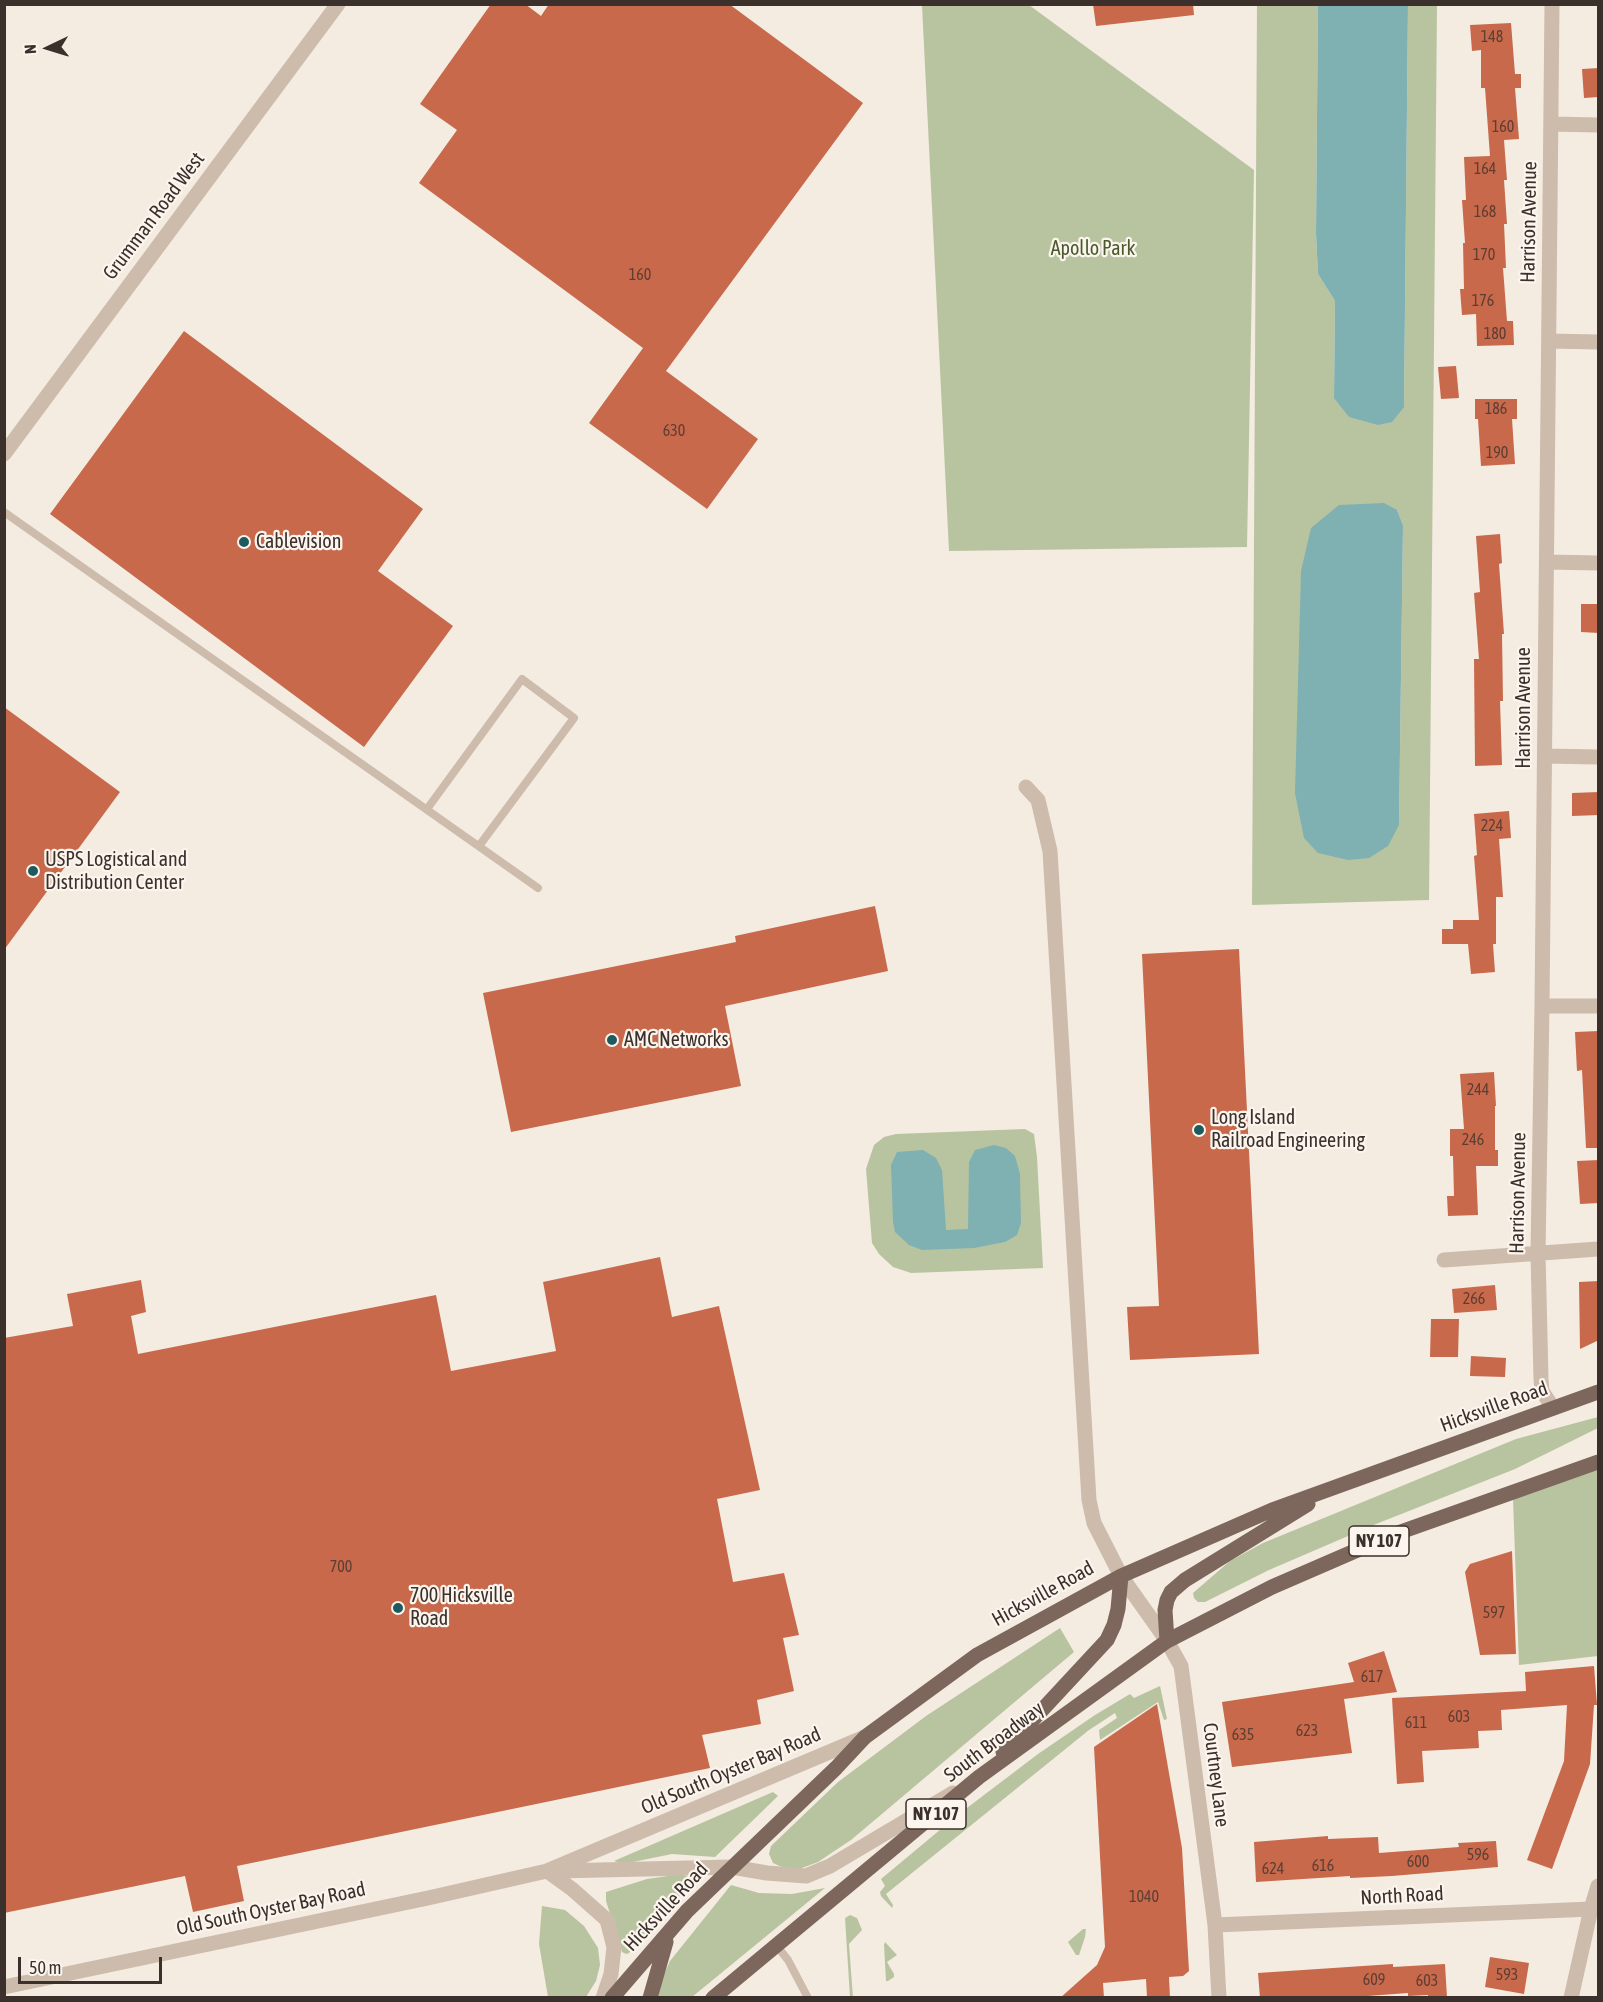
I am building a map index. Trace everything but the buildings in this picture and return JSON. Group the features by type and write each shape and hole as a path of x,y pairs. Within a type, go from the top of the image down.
{"main road":[{"name":"Hicksville Road","path":"612,1998 687,1911 865,1737 978,1655 1121,1576 1272,1510 1599,1392"},
{"name":"NY 107","path":"1167,1641 1272,1587 1392,1535 1599,1462"},
{"path":"1167,1641 1165,1610 1171,1592 1185,1580 1336,1486"},
{"path":"979,1777 1107,1640 1118,1609 1121,1576"},
{"name":"South Broadway","path":"713,1998 979,1777 1167,1641"},
{"path":"650,1998 667,1936"}],"street":[{"name":"Grumman Road West","path":"4,454 339,4"},
{"name":"Harrison Avenue","path":"1552,4 1538,1253 1542,1391 1553,1408"},
{"path":"1551,124 1599,125"},
{"path":"1549,341 1599,342"},
{"path":"1547,562 1599,562"},
{"path":"1545,756 1599,757"},
{"name":"Courtney Lane","path":"1026,787 1038,800 1050,851 1089,1500 1094,1523 1121,1576 1167,1641 1180,1666 1215,1925 1219,1998"},
{"path":"1542,1006 1599,1006"},
{"path":"1444,1260 1599,1249"},
{"name":"Old South Oyster Bay Road","path":"4,1987 546,1871 865,1737"},
{"name":"Old South Oyster Bay Road","path":"546,1871 732,1867 767,1873 806,1875 830,1866 979,1777"},
{"path":"546,1871 572,1889 608,1920 614,1947 611,1974 603,1998"},
{"path":"1571,1998 1591,1909 1599,1886"},
{"name":"North Road","path":"1215,1925 1591,1909"}],"lane":[{"path":"4,512 538,888"},
{"path":"427,810 522,679 574,718 479,846"},
{"path":"776,1945 788,1960 808,1998"}],"green space":[{"name":"Apollo Park","path":"922,5 1029,5 1254,170 1247,547 949,551"},
{"path":"1257,5 1318,5 1316,233 1318,274 1335,301 1334,398 1404,407 1408,5 1437,5 1429,900 1252,905","holes":["1397,510 1403,525 1399,825"]},
{"path":"1025,1129 1034,1134 1037,1157 1043,1268 911,1273 893,1267 879,1254 872,1243 866,1169 874,1145 884,1137 896,1134"},
{"path":"1598,1417 1598,1428 1515,1469 1376,1524 1269,1570 1205,1602 1198,1602 1194,1598 1193,1593 1230,1561 1263,1543 1516,1439"},
{"path":"1598,1468 1598,1656 1519,1665 1513,1499"},
{"path":"1060,1628 1074,1652 851,1840 818,1862 802,1868 786,1869 773,1863 769,1854 771,1846 838,1782 926,1716"},
{"path":"1160,1686 1167,1719 1164,1720 1158,1702 1100,1740 1099,1730 1117,1718 1115,1713 1089,1730 886,1894 893,1905 892,1908 881,1896 880,1892 885,1886 881,1879 959,1814 1038,1754 1130,1694 1134,1698"},
{"path":"773,1792 778,1796 715,1857 672,1854 623,1864 614,1861"},
{"path":"682,1874 694,1880 629,1953 622,1952 606,1901 606,1892 647,1879"},
{"path":"731,1885 759,1893 792,1894 825,1888 692,1997 658,1997 662,1979 670,1961"},
{"path":"542,1906 565,1910 584,1926 598,1948 600,1965 596,1981 586,1997 548,1997 539,1944"},
{"path":"850,1915 857,1918 862,1930 849,1944 853,1998 850,1997 845,1918"},
{"path":"1086,1929 1085,1937 1079,1955 1076,1955 1068,1942"},
{"path":"885,1942 897,1955 887,1962 894,1974 894,1977 888,1981 886,1981"}],"water":[{"path":"1318,5 1408,5 1404,407 1392,422 1378,425 1349,417 1334,398 1335,301 1318,274 1316,233"},
{"path":"1384,503 1397,510 1403,525 1399,825 1388,846 1369,858 1348,860 1318,853 1304,838 1295,793 1301,571 1311,528 1339,505"},
{"path":"994,1145 1006,1148 1015,1156 1020,1174 1021,1223 1017,1235 1005,1242 974,1248 922,1250 909,1245 895,1232 891,1165 897,1152 923,1150 936,1158 942,1170 946,1230 968,1229 969,1162 975,1150"}],"place":[{"name":"Cablevision","path":"244,542"},
{"name":"USPS Logistical and Distribution Center","path":"33,871"},
{"name":"AMC Networks","path":"612,1040"},
{"name":"Long Island Railroad Engineering","path":"1199,1130"},
{"name":"700 Hicksville Road","path":"398,1608"}]}
